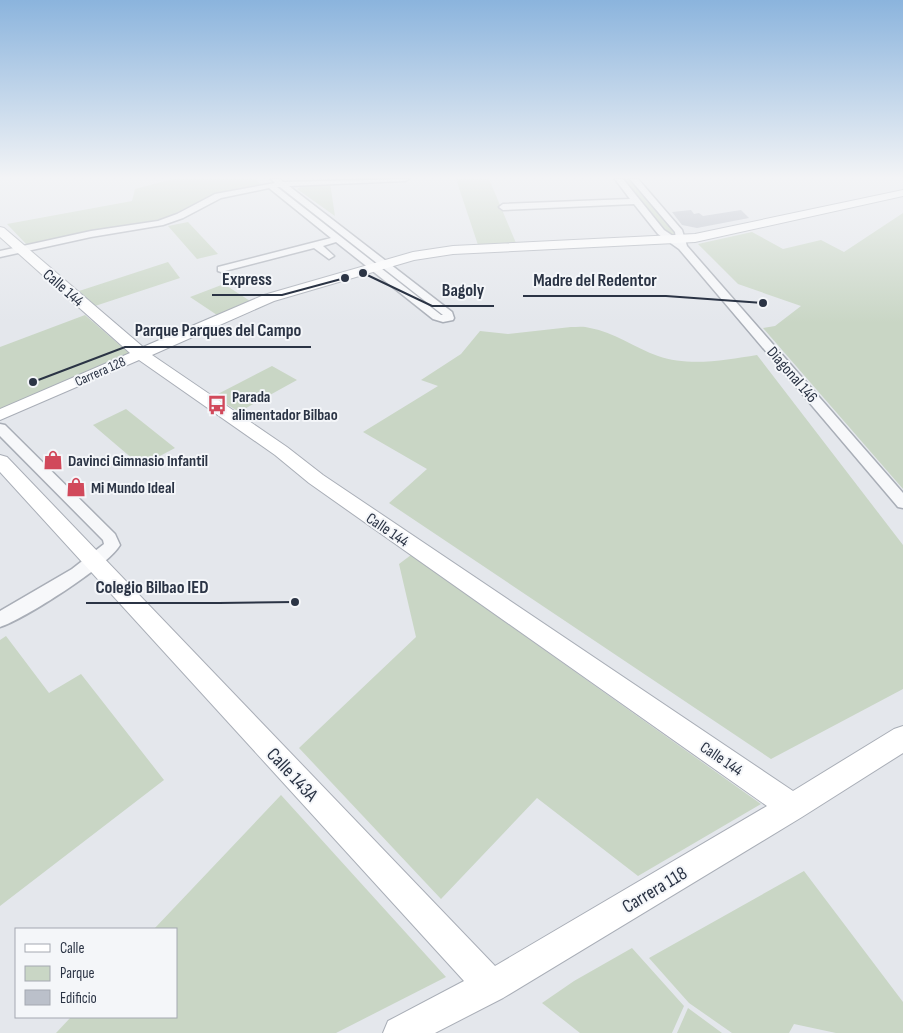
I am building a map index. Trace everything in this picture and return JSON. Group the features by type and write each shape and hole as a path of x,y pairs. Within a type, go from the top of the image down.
{"street":[{"path":"0,254 91,234 139,227"},
{"path":"325,227 338,239 379,265 448,314 449,318 437,317 379,265 332,227"},
{"name":"Diagonal 146","path":"657,227 661,232 678,241 903,502"},
{"name":"Diagonal 146","path":"675,227 679,232 678,241"},
{"name":"Carrera 128","path":"0,416 280,293 379,265 439,251 678,241 744,227"},
{"name":"Calle 144","path":"0,231 141,354 281,451 338,495 792,806"},
{"path":"221,269 338,239"},
{"path":"315,244 329,256"},
{"path":"0,428 110,538 112,545 109,550 94,562 0,620"},
{"name":"Calle 143A","path":"0,461 491,986"},
{"name":"Carrera 118","path":"407,1031 491,986 903,738"}],"green space":[{"path":"10,227 125,227 27,245"},
{"path":"169,227 193,227 218,254 197,259"},
{"path":"472,227 509,227 516,243 478,245"},
{"path":"670,227 677,236 671,237 661,228"},
{"path":"882,227 903,227 903,489 763,328 775,326 801,306 738,284 698,244 752,232 783,249 821,240 844,252"},
{"path":"168,262 180,278 95,306 79,291"},
{"path":"224,284 250,301 217,315 190,297"},
{"path":"85,315 130,354 0,411 0,347"},
{"path":"571,327 599,330 658,356 682,361 708,362 757,355 903,545 903,689 771,759 389,503 427,469 363,432 438,386 421,380 461,354 480,331 508,334"},
{"path":"272,366 297,380 239,412 214,396"},
{"path":"126,409 175,448 141,466 93,425"},
{"path":"411,555 761,804 638,876 537,798 441,899 299,748 416,637 399,564"},
{"path":"6,636 49,693 81,674 164,780 0,906 0,640"},
{"path":"281,795 446,977 336,1033 56,1033 70,1018 178,1018 178,928 155,928"},
{"path":"804,871 903,1002 903,1033 836,1033 794,1024 789,1033 732,1033 689,1003 649,958"},
{"path":"632,948 684,1006 672,1033 580,1033 542,1003 574,981"},
{"path":"688,1008 722,1033 677,1033"}],"place":[{"name":"Bagoly","path":"363,273"},
{"name":"Express","path":"345,278"},
{"name":"Madre del Redentor","path":"763,303"},
{"name":"Parque Parques del Campo","path":"33,382"},
{"name":"Parada alimentador Bilbao","path":"217,405"},
{"name":"Davinci Gimnasio Infantil","path":"53,460"},
{"name":"Mi Mundo Ideal","path":"76,487"},
{"name":"Colegio Bilbao IED","path":"295,602"}]}
